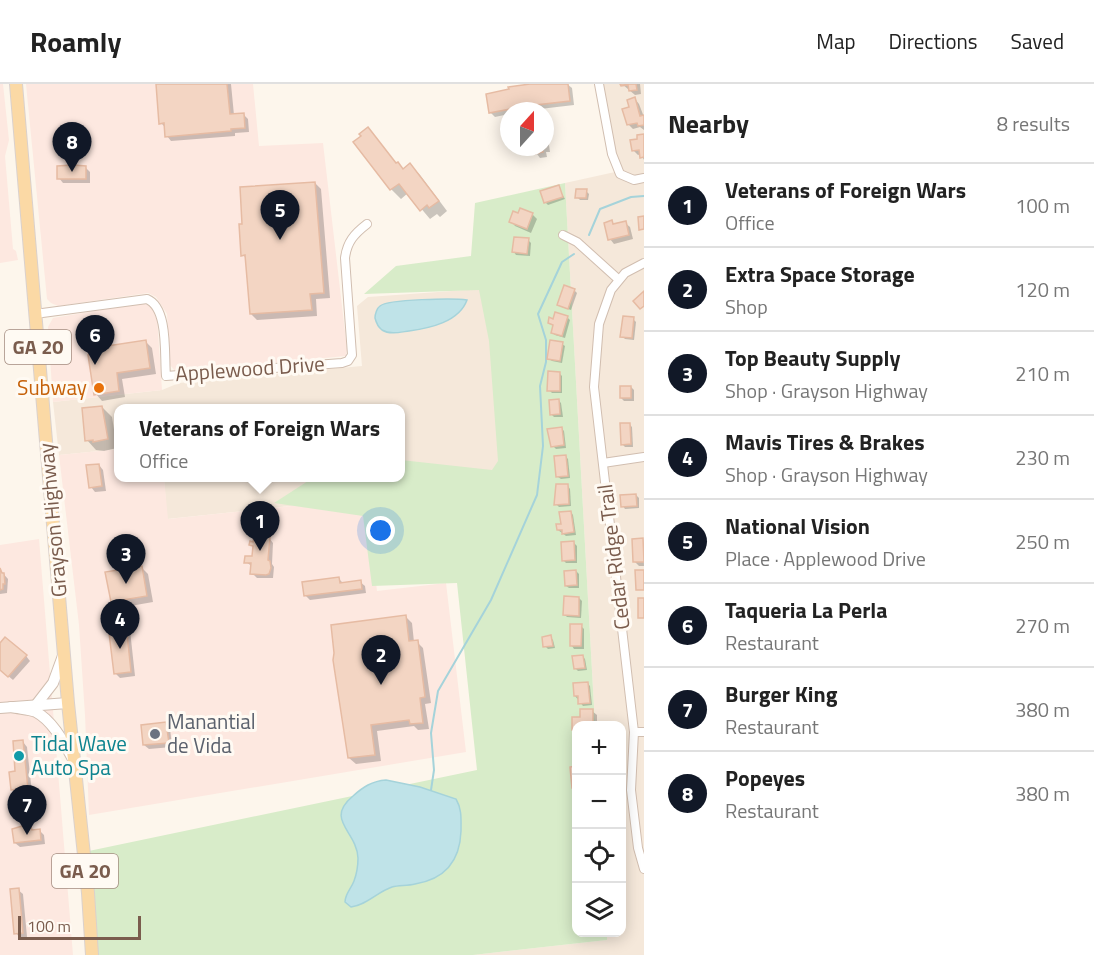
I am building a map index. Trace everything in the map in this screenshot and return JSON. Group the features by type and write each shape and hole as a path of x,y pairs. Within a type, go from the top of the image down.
{"main road":[{"name":"Grayson Highway","path":"16,84 68,703 92,955"}],"street":[{"path":"599,84 612,154 620,174 634,180 644,178"},
{"name":"Applewood Drive","path":"35,314 147,299 162,316 166,376 342,363 348,361 352,355 345,258 347,247 355,234 367,224"},
{"path":"563,236 578,242 618,279 644,263"},
{"name":"Cedar Ridge Trail","path":"618,279 611,290 599,324 594,387 639,732 631,790 644,869"},
{"path":"603,463 644,457"},
{"path":"36,705 53,683 64,653"},
{"path":"6,708 68,703"},
{"path":"6,708 35,712 45,719 58,733 73,759"}],"shaded area":[{"path":"0,84 3,84 9,140 5,156 13,249 16,251 18,260 0,263"},
{"path":"26,84 253,84 259,146 323,143 346,356 176,372 170,365 167,314 156,297 148,293 58,306 51,303 47,299"},
{"path":"600,84 644,84 644,955 473,955 607,940 607,937 626,937 626,721 595,721 565,183 615,172"},
{"path":"494,288 519,482 167,519 164,482 405,482 405,404 114,404 114,450 59,455 53,402 162,390 179,383 362,366 357,306 368,297"},
{"path":"143,303 151,307 157,317 162,390 53,402 48,327 53,318"},
{"path":"114,450 114,482 164,482 168,519 366,498 377,591 446,583 466,752 89,815 79,625 59,455"},
{"path":"39,539 73,955 0,955 0,545"}],"green space":[{"path":"565,183 595,721 572,721 572,937 607,937 607,940 473,955 91,955 84,852 477,770 457,583 372,586 363,516 274,503 306,482 405,482 405,460 492,470 498,461 489,341 479,290 364,294 396,266 471,256 475,203"}],"water":[{"path":"467,300 458,314 451,319 417,330 385,332 379,327 375,318 380,306 395,302"},
{"path":"386,780 420,787 456,799 461,818 458,851 449,867 435,878 426,882 392,887 362,904 351,907 345,899 355,878 358,858 353,840 344,826 341,812 345,804 360,790 372,783"}],"building":[{"path":"156,84 227,84 230,114 244,113 245,128 165,137 164,123 159,124"},
{"path":"530,84 568,84 570,101 500,102 500,111 489,113 486,94 509,89 508,87"},
{"path":"620,84 636,84 637,90 629,91 628,85 621,86"},
{"path":"635,97 640,116 644,115 644,125 638,126 637,123 627,125 622,109 629,107 627,100"},
{"path":"368,127 403,169 410,163 439,201 429,208 427,205 420,211 399,184 390,190 353,142"},
{"path":"644,134 644,157 640,158 639,150 632,151 630,140 637,139 637,135"},
{"path":"57,166 86,166 86,179 57,179"},
{"path":"315,182 324,293 310,294 312,310 250,314 245,255 241,256 240,187"},
{"path":"559,185 563,197 544,203 540,191"},
{"path":"576,189 587,189 586,198 575,198"},
{"path":"520,208 533,213 527,229 509,222 513,211 518,213"},
{"path":"644,216 644,229 639,230 638,217"},
{"path":"612,220 613,224 626,221 629,235 608,240 604,223"},
{"path":"514,237 529,238 527,254 512,252"},
{"path":"564,285 575,289 568,309 557,305"},
{"path":"644,291 644,306 640,309 633,301"},
{"path":"555,312 568,316 562,336 551,333 553,325 548,323 549,317 553,319"},
{"path":"623,316 634,317 632,338 620,337"},
{"path":"146,340 150,368 117,373 119,391 94,395 88,355 90,351 94,348"},
{"path":"550,340 563,342 560,361 547,359"},
{"path":"548,371 560,372 560,391 547,391"},
{"path":"620,386 631,386 631,398 620,398"},
{"path":"559,399 560,414 550,415 549,400"},
{"path":"102,406 108,439 85,441 82,408"},
{"path":"620,423 630,423 631,444 621,445"},
{"path":"562,427 564,445 551,447 547,429"},
{"path":"566,455 568,476 556,477 554,456"},
{"path":"99,464 102,486 89,488 86,465"},
{"path":"556,484 568,484 569,504 554,505"},
{"path":"636,494 637,506 621,507 620,495"},
{"path":"571,511 574,532 562,534 562,530 557,530 556,524 561,524 559,512"},
{"path":"254,535 270,537 268,560 271,568 269,574 250,574 251,563 244,563 245,556 252,556 253,546 249,545 250,541 253,542"},
{"path":"643,538 644,562 633,562 632,539"},
{"path":"574,541 575,560 562,561 561,542"},
{"path":"142,566 147,596 111,602 105,572"},
{"path":"0,568 4,573 5,584 0,590"},
{"path":"576,570 577,585 565,586 564,571"},
{"path":"635,570 644,570 644,590 636,590"},
{"path":"339,577 340,583 361,580 362,589 304,596 302,582"},
{"path":"564,596 579,597 579,616 563,615"},
{"path":"638,598 644,598 644,618 638,618"},
{"path":"406,615 409,641 418,640 425,697 420,698 423,723 410,724 409,720 371,725 375,755 348,758 333,660 331,625"},
{"path":"126,623 131,672 114,674 108,625"},
{"path":"570,624 582,624 581,646 570,646"},
{"path":"551,635 553,646 543,647 542,637"},
{"path":"5,637 27,655 8,677 0,670 0,643"},
{"path":"583,655 585,668 574,669 572,656"},
{"path":"588,682 590,703 578,704 578,696 574,696 573,683"},
{"path":"580,709 593,709 593,721 572,721 572,717 580,717"},
{"name":"Manantial de Vida","path":"166,722 169,743 143,745 141,725"},
{"name":"Tidal Wave Auto Spa","path":"23,740 28,789 11,790 9,772 15,771 13,741"},
{"path":"22,826 31,827 32,830 40,829 41,840 14,843 12,829"},
{"path":"19,888 23,933 14,934 10,889"}],"waterway":[{"path":"589,235 600,209 631,197 644,196"},
{"path":"431,790 434,770 431,733 438,691 491,600 537,495 543,446 540,386 546,362 546,340 538,314 562,262 574,254"}],"place":[{"name":"Popeyes","path":"72,172"},
{"name":"National Vision","path":"280,240"},
{"name":"Taqueria La Perla","path":"95,365"},
{"name":"Subway","path":"99,388"},
{"name":"Veterans of Foreign Wars","path":"260,551"},
{"name":"Top Beauty Supply","path":"126,584"},
{"name":"Mavis Tires & Brakes","path":"120,649"},
{"name":"Extra Space Storage","path":"381,685"},
{"name":"Manantial de Vida","path":"155,734"},
{"name":"Tidal Wave Auto Spa","path":"19,756"},
{"name":"Burger King","path":"27,835"}]}
